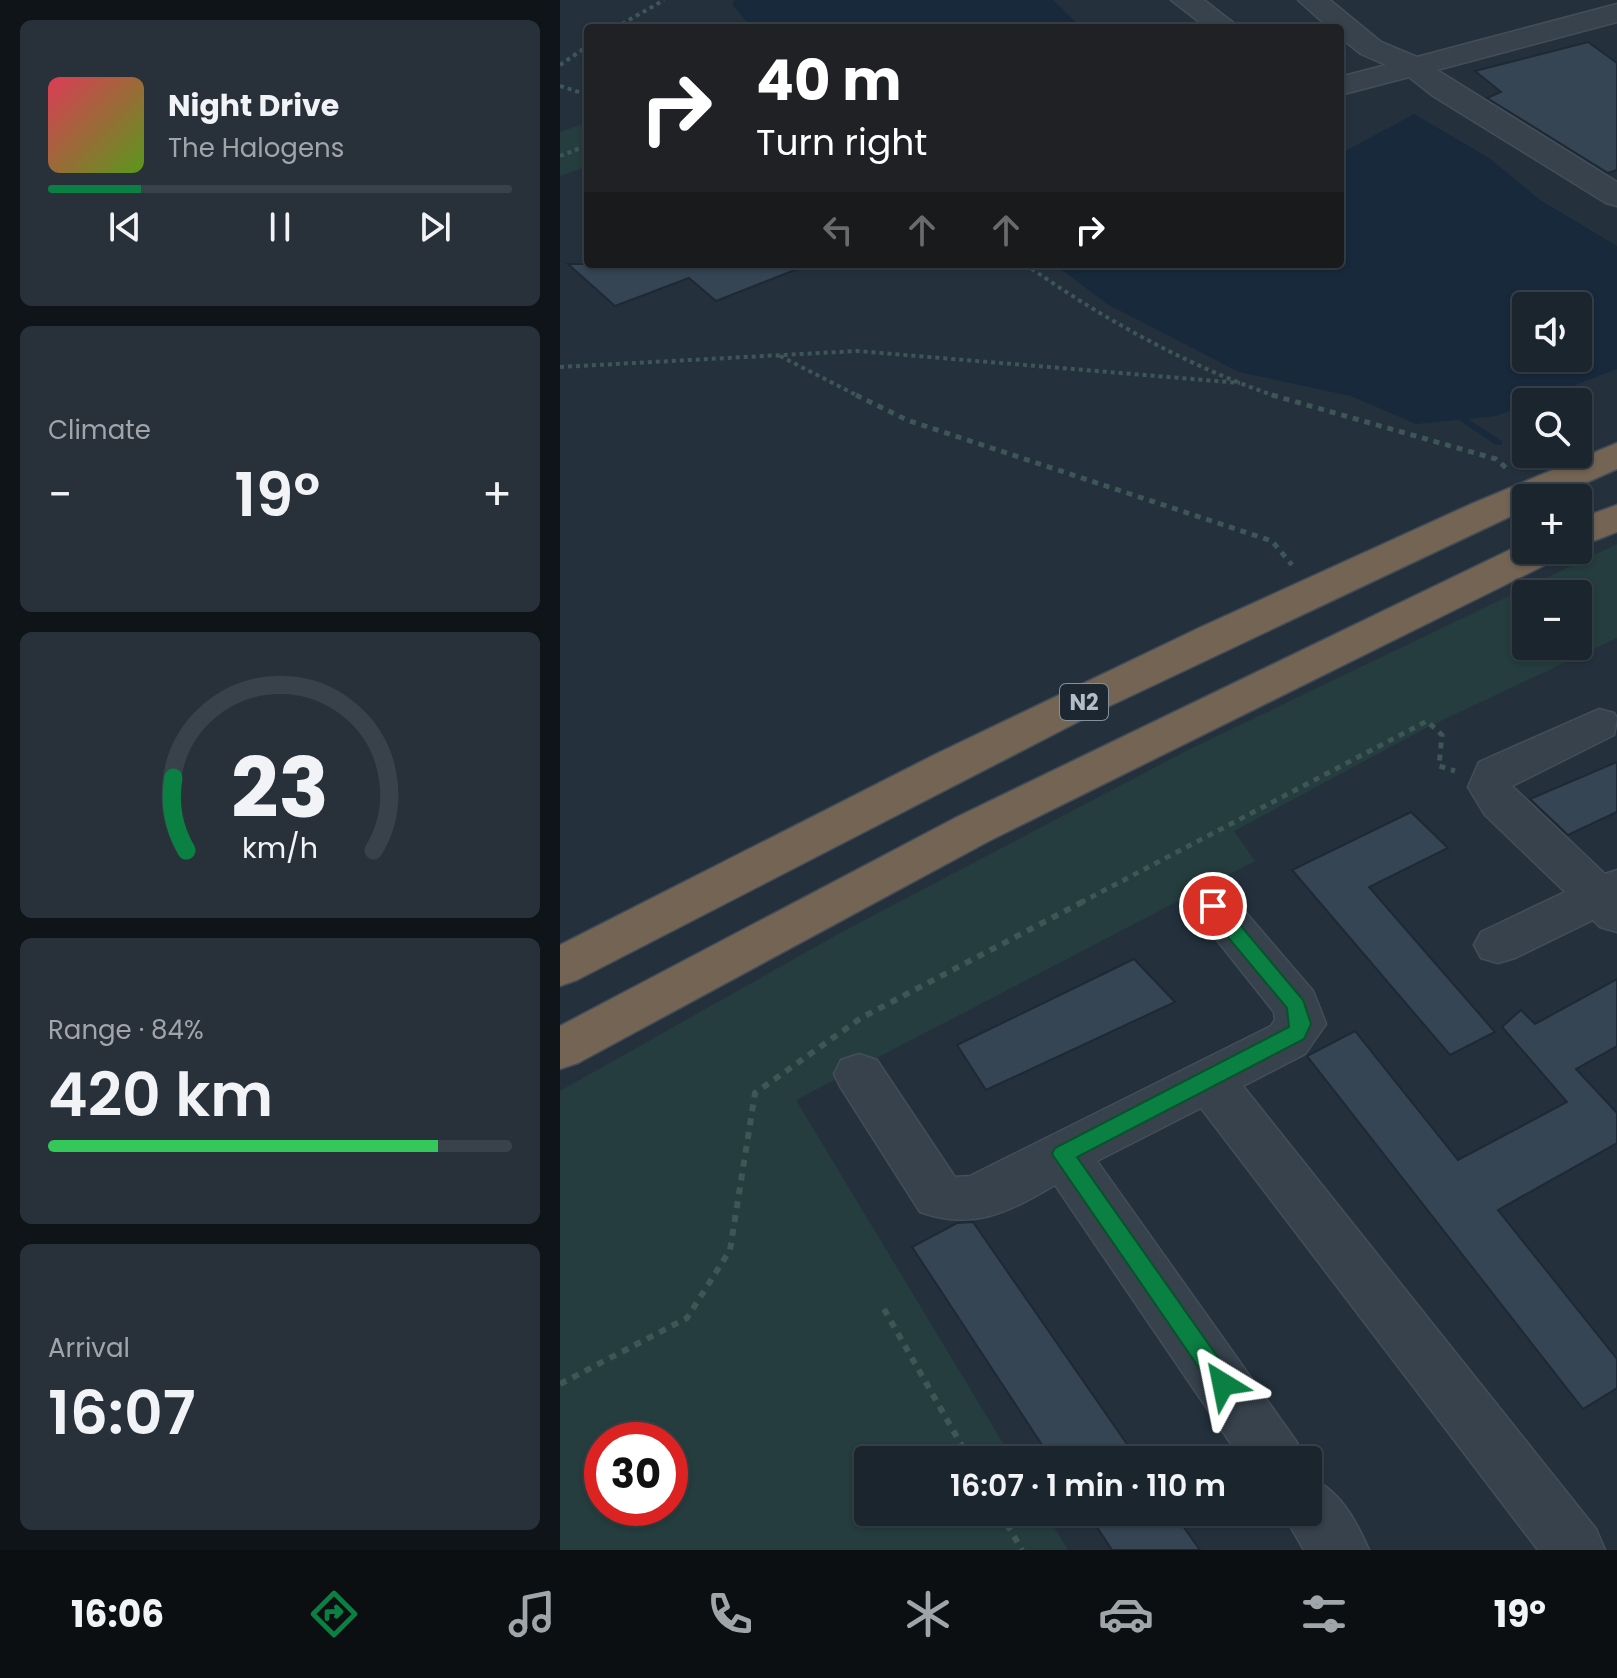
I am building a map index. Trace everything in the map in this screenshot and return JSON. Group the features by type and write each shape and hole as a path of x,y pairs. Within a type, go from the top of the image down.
{"highway":[{"name":"N2","path":"1549,484 1617,455"},
{"name":"N2","path":"560,967 1012,736 1512,501"},
{"path":"1592,528 1617,517"},
{"path":"560,1049 973,829 1514,564"}],"street":[{"path":"1185,0 1220,24"},
{"path":"1312,0 1342,24"},
{"path":"1344,85 1605,16 1617,37"},
{"path":"1344,26 1371,48 1412,65 1444,90 1617,196"},
{"path":"1498,945 1611,900 1493,797 1491,780 1495,773 1599,724"},
{"path":"859,1074 931,1188 951,1201 977,1198 1288,1040 1301,1024 1296,1005 1213,906"},
{"path":"1209,1080 1575,1550"},
{"path":"1063,1154 1266,1446"},
{"path":"1322,1525 1339,1550"}],"path":[{"path":"622,24 664,0"},
{"path":"560,65 584,49"},
{"path":"560,86 584,94"},
{"path":"560,156 584,147"},
{"path":"1030,268 1058,288 1158,346 1240,383 1496,459 1525,484"},
{"path":"560,367 857,351 1240,383"},
{"path":"779,356 907,420 1272,541 1316,592"},
{"path":"560,1384 687,1318 730,1250 755,1093 861,1018 1427,721 1442,735 1439,766 1491,780"},
{"path":"884,1309 962,1446"},
{"path":"1008,1526 1022,1550"}],"green space":[{"path":"584,123 584,167 560,176 560,132"},
{"path":"1617,544 1617,638 1592,650 1592,580 1542,580 1575,564 1592,564 1592,556"},
{"path":"1512,594 1512,660 1570,660 1428,727 1234,831 1255,861 796,1100 1005,1446 854,1446 854,1526 1053,1526 1068,1550 560,1550 560,1091 840,933 1188,750"}],"water":[{"path":"734,0 1053,0 1078,24 749,24 733,5"},
{"path":"1414,114 1489,158 1540,200 1617,246 1617,369 1568,388 1512,388 1512,410 1496,416 1416,424 1351,396 1239,372 1107,304 1059,268 1344,268 1344,152"}],"building":[{"path":"1588,42 1617,63 1617,170 1608,173 1487,98 1501,92 1475,71"},
{"path":"568,264 584,264 584,268 800,268 716,301 689,278 615,306"},
{"path":"1617,762 1617,812 1568,835 1530,799"},
{"path":"1411,812 1448,848 1369,887 1495,1032 1450,1055 1292,870"},
{"path":"1134,959 1175,1002 986,1090 957,1045"},
{"path":"1617,979 1617,1046 1576,1069 1617,1113 1617,1143 1498,1210 1617,1359 1617,1388 1583,1409 1307,1056 1355,1031 1458,1160 1567,1102 1502,1027 1521,1010 1535,1024"},
{"path":"973,1222 1128,1446 1043,1446 912,1247 957,1223"},
{"path":"1096,1526 1183,1526 1200,1550 1112,1550"}],"waterway":[{"path":"1453,412 1499,443"}],"route":[{"path":"1213,906 1296,1005 1301,1014 1297,1033 1063,1154 1223,1384"}]}
